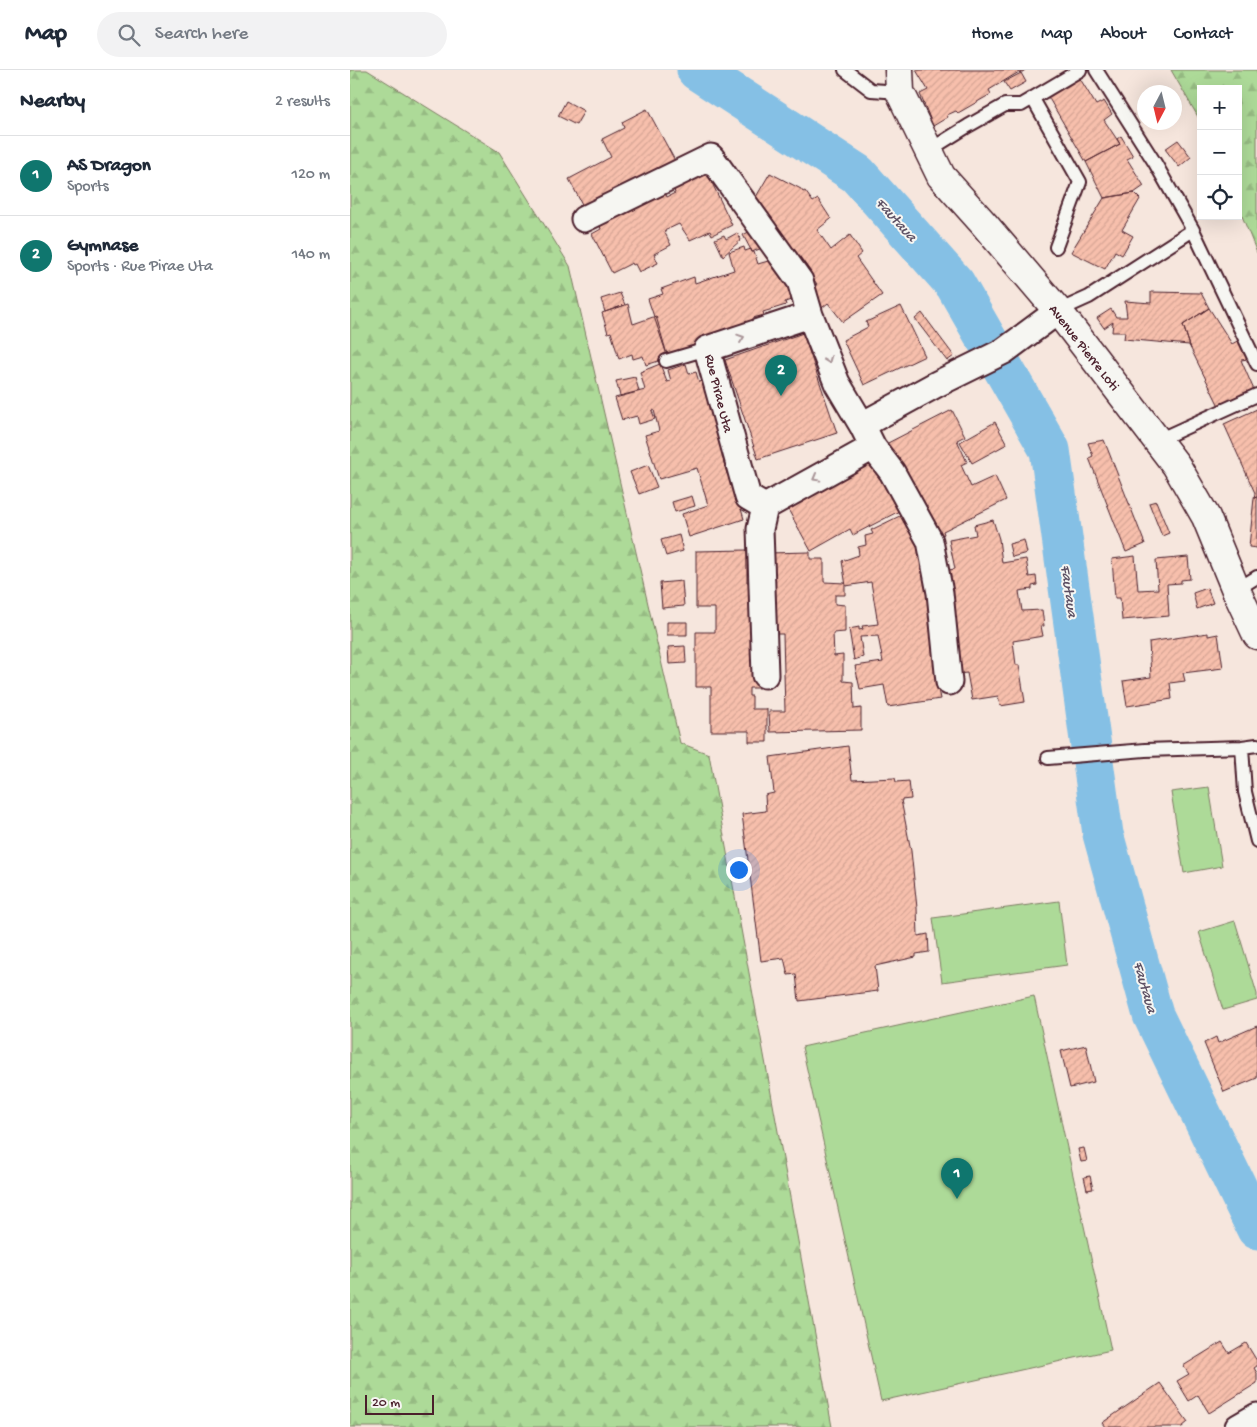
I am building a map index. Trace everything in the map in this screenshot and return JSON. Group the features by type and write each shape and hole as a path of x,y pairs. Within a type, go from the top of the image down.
{"main road":[{"name":"Avenue Pierre Loti","path":"899,81 928,151 941,176 1058,311 1176,465 1246,584 1257,636"}],"street":[{"path":"584,219 711,157 800,282 810,315 837,384 892,472 930,541 940,592 950,682"},
{"path":"765,675 760,529 765,507 868,436 937,384 1004,351 1058,311"},
{"name":"Rue Pirae Uta","path":"765,507 748,497 707,350 810,315"},
{"path":"1238,1427 1257,1416"}],"lane":[{"path":"845,70 871,90 899,81"},
{"path":"928,151 1005,105 1021,105 1080,70"},
{"path":"1096,70 1155,163 1193,230 1257,364"},
{"path":"1032,99 1080,182 1056,247"},
{"path":"1058,311 1089,297 1193,230"},
{"path":"666,361 707,350"},
{"path":"1158,440 1257,395"},
{"path":"1048,758 1145,750 1257,745"},
{"path":"1242,747 1245,792 1257,841"}],"green space":[{"path":"350,70 367,70 499,152 570,266 680,743 709,754 832,1427 350,1427"},
{"path":"1171,70 1257,70 1257,253 1242,216 1242,85 1197,85 1197,115 1182,89 1182,85 1180,85"},
{"path":"1209,787 1222,866 1184,873 1171,792"},
{"path":"1059,901 1067,965 942,982 933,918"},
{"path":"1235,921 1257,994 1257,1000 1223,1010 1199,932"},
{"path":"1034,996 1111,1350 881,1401 802,1047"}],"building":[{"path":"916,70 1025,70 989,90 991,94 958,113 956,111 947,115 948,117 933,126 920,94 928,90"},
{"path":"1021,73 1026,82 1010,91 1004,82"},
{"path":"1079,77 1096,105 1104,101 1112,114 1104,120 1120,144 1086,162 1047,95"},
{"path":"566,101 584,111 576,125 558,116"},
{"path":"647,109 679,168 587,214 569,179 611,157 602,139 624,128 622,122"},
{"path":"1121,136 1133,156 1127,159 1144,186 1134,193 1104,198 1086,162 1120,144 1117,139"},
{"path":"1178,140 1191,157 1179,167 1165,149"},
{"path":"704,166 732,225 712,235 710,231 690,240 679,224 664,231 671,245 654,254 658,263 639,272 635,264 633,265 632,263 612,273 592,234 601,229 600,226 611,220 608,213 662,186 667,197 675,193 674,190"},
{"path":"770,173 801,189 803,192 805,191 813,202 818,199 831,219 817,230 831,250 850,235 862,253 856,258 882,295 843,322 828,303 817,312 811,288 817,284 753,202"},
{"path":"1134,193 1140,199 1122,230 1133,236 1122,255 1115,251 1105,269 1071,252 1104,198"},
{"path":"756,228 762,248 752,252 743,235"},
{"path":"737,233 741,240 723,256 715,239 724,235 726,239"},
{"path":"744,247 745,251 751,249 754,252 758,264 778,258 794,299 785,302 786,305 763,312 764,315 753,318 755,327 668,358 648,299 663,294 661,289 694,277 695,283 734,270 729,252"},
{"path":"1151,292 1201,293 1209,308 1183,325 1191,349 1189,345 1124,339 1125,332 1112,332 1113,322 1104,328 1097,318 1111,309 1116,317 1127,317 1125,301 1151,303"},
{"path":"620,293 625,305 605,312 601,299"},
{"path":"628,304 633,324 656,316 668,358 646,365 643,356 633,359 632,354 619,359 611,332 608,333 602,313"},
{"path":"901,306 925,356 864,385 843,340 868,327 866,322"},
{"path":"1209,308 1232,344 1239,340 1248,359 1241,360 1254,390 1219,406 1191,349 1183,325"},
{"path":"922,313 954,356 947,361 915,319"},
{"path":"803,333 837,433 758,459 725,360"},
{"path":"660,364 667,382 671,381 668,370 686,364 689,374 696,372 699,382 702,381 706,393 715,390 735,455 723,459 727,474 730,473 744,507 741,509 744,519 689,537 682,514 708,505 697,468 659,479 645,435 659,431 654,410 652,411 655,419 639,424 637,416 622,420 615,398 645,390 640,372"},
{"path":"635,377 639,391 620,396 616,381"},
{"path":"1257,409 1257,497 1254,498 1255,493 1224,424"},
{"path":"952,410 965,436 957,440 967,462 961,465 971,487 995,476 1006,500 943,531 944,534 935,540 882,446"},
{"path":"995,422 1007,444 972,463 960,442"},
{"path":"1104,440 1145,544 1126,552 1089,458 1093,456 1088,443"},
{"path":"873,453 905,508 853,535 850,529 811,551 784,502"},
{"path":"648,465 657,487 639,494 630,472"},
{"path":"692,496 695,506 675,512 672,502"},
{"path":"1257,497 1257,548 1249,547 1254,498"},
{"path":"1156,501 1169,533 1162,536 1149,503"},
{"path":"908,512 932,572 942,688 938,689 940,699 888,707 884,685 860,689 855,666 883,662 878,636 860,637 863,657 854,660 849,629 859,627 859,630 863,629 862,626 878,624 871,582 846,586 842,561 859,555 858,547 866,545 865,536 873,534 871,530"},
{"path":"993,520 999,539 1002,563 1026,559 1029,577 1036,576 1037,585 1032,586 1032,589 1019,591 1022,611 1042,610 1044,626 1041,626 1043,636 1013,641 1016,665 1019,665 1025,702 1000,706 998,696 972,700 967,673 956,674 942,571 955,569 949,540 976,535 974,525"},
{"path":"679,535 683,551 666,556 661,540"},
{"path":"1024,540 1027,553 1012,557 1009,544"},
{"path":"747,550 747,582 758,582 759,688 749,688 749,696 752,696 752,709 767,709 767,742 749,742 749,731 711,731 711,687 696,687 696,632 715,632 715,608 696,608 696,551"},
{"path":"810,552 810,559 824,559 824,582 845,583 845,595 835,595 835,604 845,605 845,632 833,633 834,656 843,655 843,681 853,682 854,709 861,708 861,730 770,732 769,711 785,711 783,634 770,634 768,553"},
{"path":"1135,556 1138,590 1158,589 1156,560 1188,557 1190,579 1181,580 1181,583 1167,584 1169,616 1122,620 1120,598 1115,598 1112,559"},
{"path":"682,581 684,606 662,608 660,583"},
{"path":"1207,588 1213,603 1197,609 1193,593"},
{"path":"667,622 687,622 687,635 667,635"},
{"path":"1208,633 1208,636 1218,634 1223,668 1183,673 1185,681 1170,683 1172,699 1127,706 1123,681 1151,677 1149,642"},
{"path":"685,646 686,663 669,664 668,647"},
{"path":"848,746 852,780 895,778 896,782 909,781 911,799 901,800 911,851 918,936 928,934 929,952 916,954 916,957 875,966 878,991 799,1001 796,974 788,975 784,958 761,961 742,814 766,811 765,795 774,793 770,757"},
{"path":"1257,1026 1257,1078 1224,1092 1204,1043 1216,1037 1218,1043"},
{"path":"1086,1045 1094,1082 1070,1088 1061,1051"},
{"path":"1084,1148 1087,1161 1081,1162 1078,1149"},
{"path":"1090,1176 1093,1189 1087,1190 1084,1177"},
{"path":"1222,1342 1229,1353 1246,1343 1257,1361 1257,1366 1254,1368 1257,1373 1257,1383 1209,1413 1198,1395 1189,1401 1177,1381 1189,1374 1183,1366"},
{"path":"1160,1383 1188,1422 1182,1427 1105,1427 1102,1423"}],"waterway":[{"name":"Fautaua","path":"697,70 857,174 955,284 1050,450 1103,834 1153,1015 1257,1229"}],"place":[{"name":"Gymnase","path":"781,396"},
{"name":"AS Dragon","path":"957,1199"}]}
